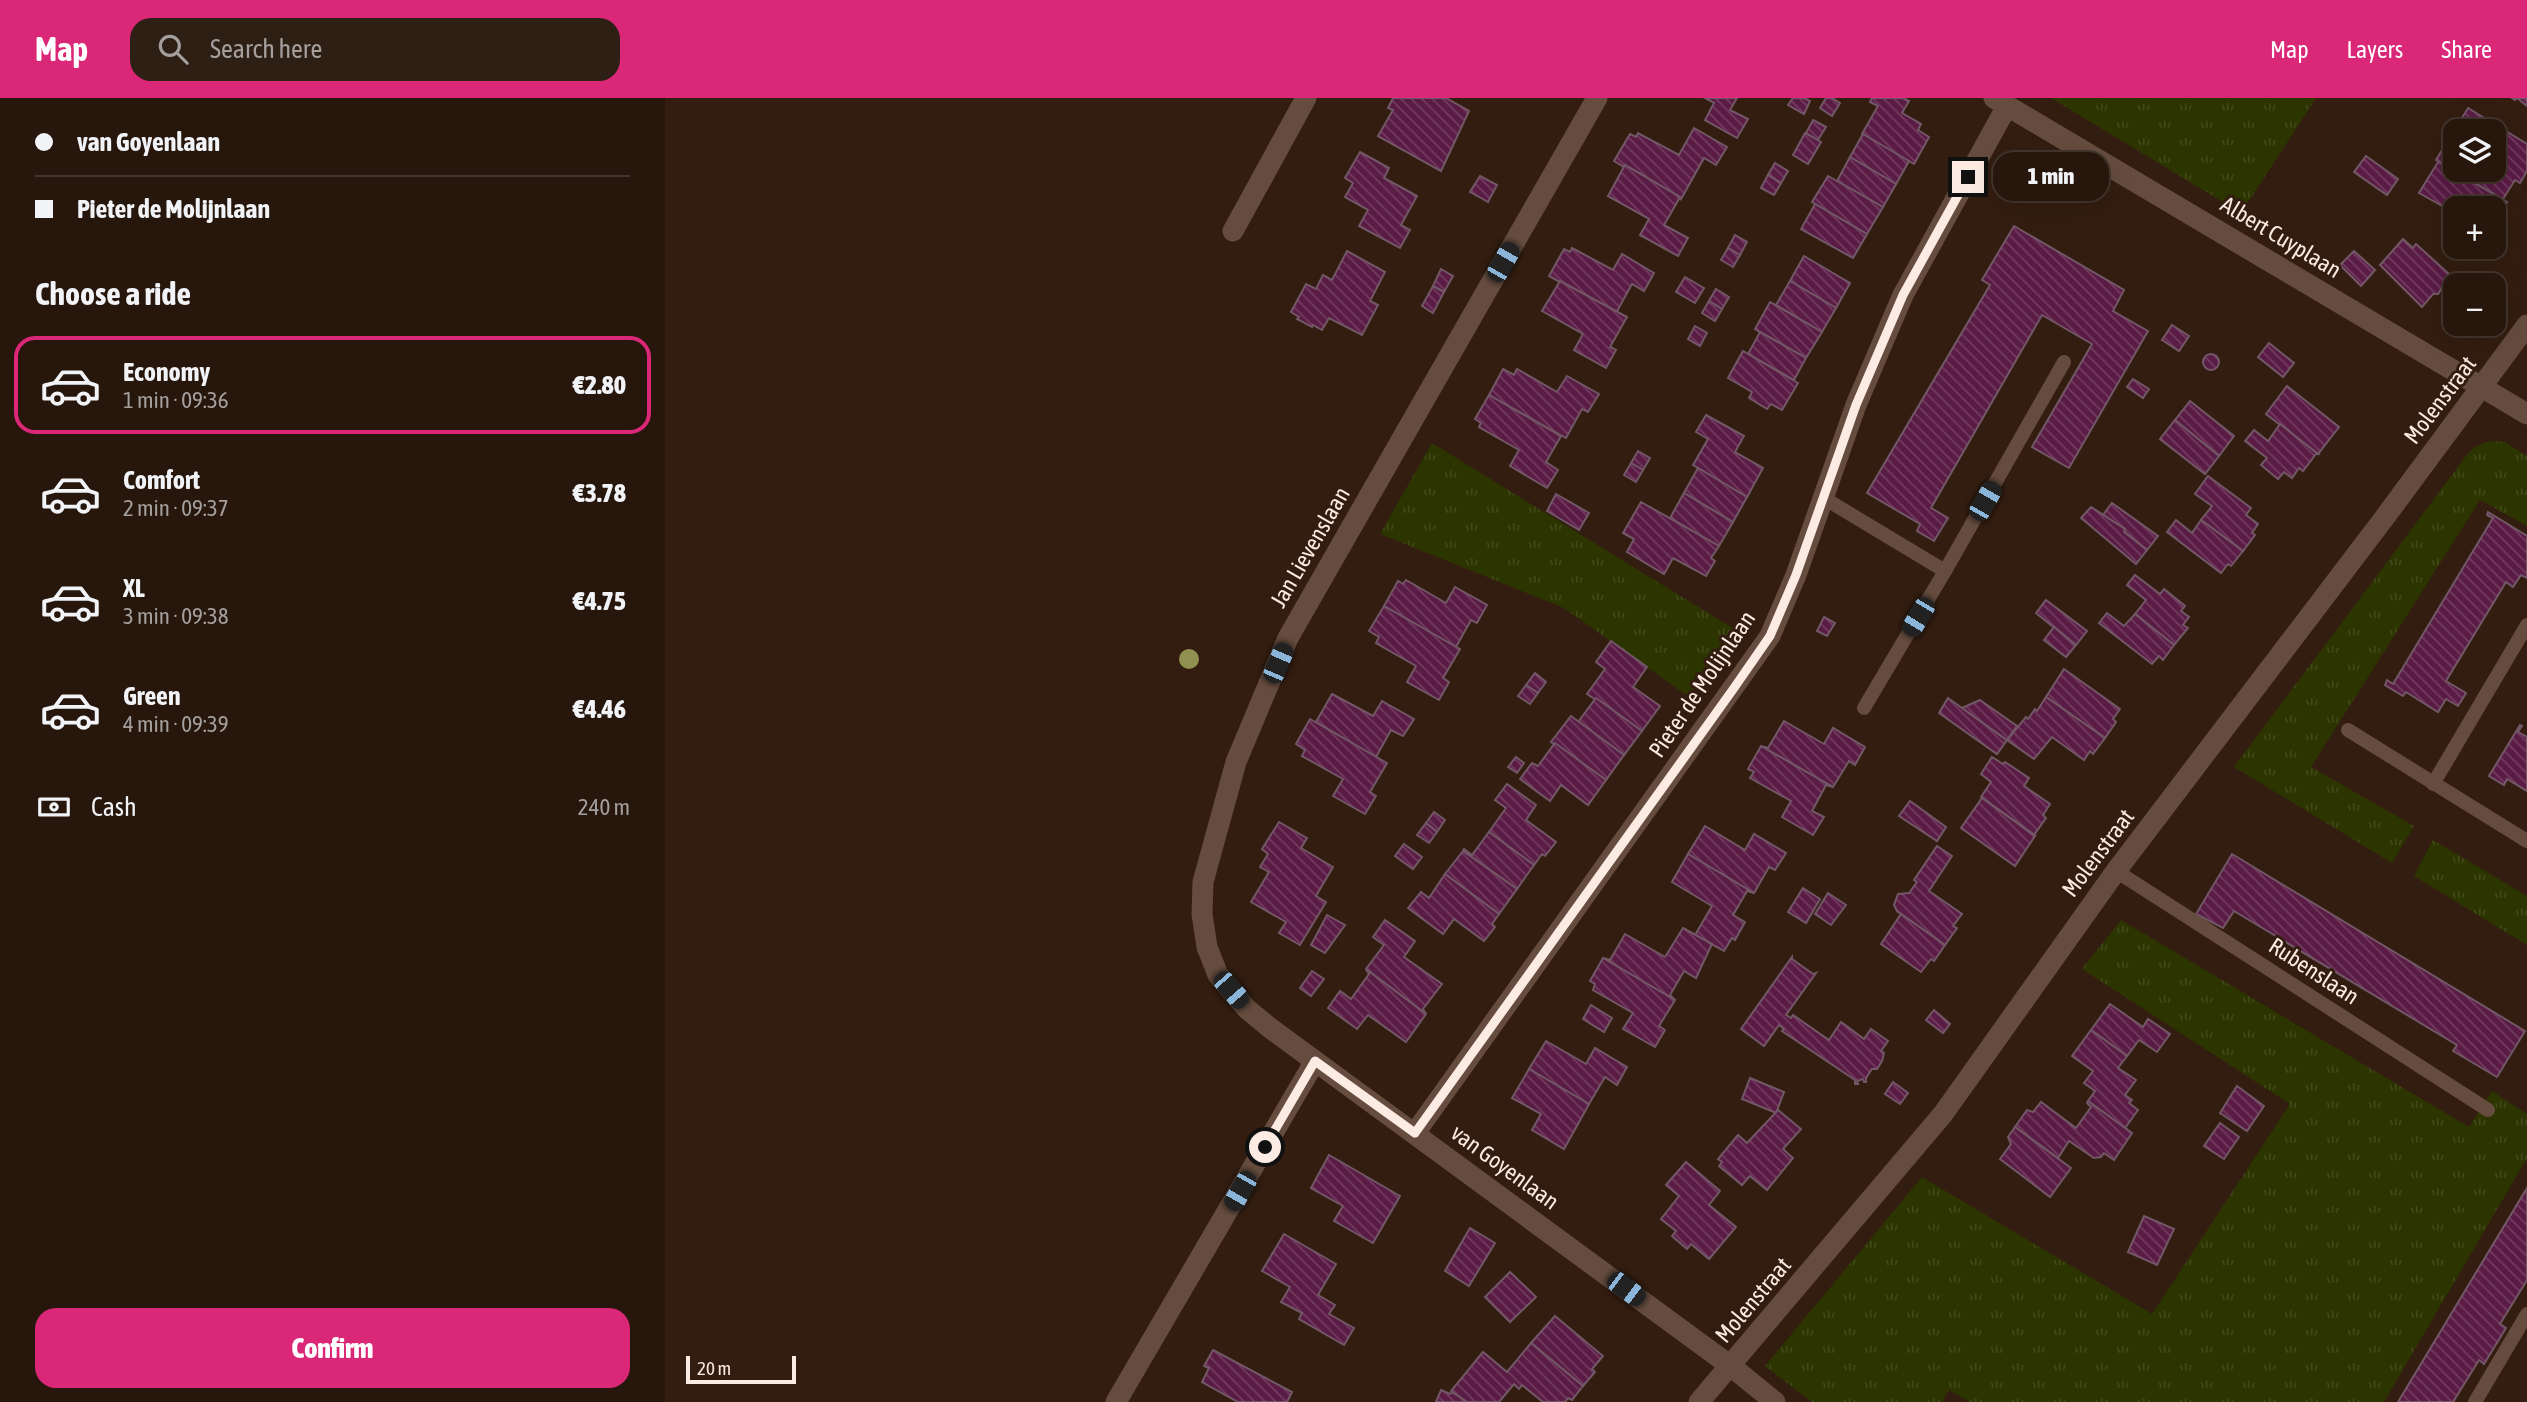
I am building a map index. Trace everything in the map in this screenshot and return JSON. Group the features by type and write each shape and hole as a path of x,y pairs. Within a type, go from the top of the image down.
{"street":[{"path":"1233,230 1306,98"},
{"name":"Jan Lievenslaan","path":"1315,1061 1247,1009 1218,975 1207,947 1202,914 1203,882 1236,762 1288,638 1597,98"},
{"name":"Albert Cuyplaan","path":"2005,101 2527,414"},
{"name":"Pieter de Molijnlaan","path":"1415,1133 1770,636 1796,575 1856,405 1903,295 2005,101"},
{"name":"Molenstraat","path":"1699,1402 1943,1114 2116,871 2483,387 2527,325"},
{"path":"1117,1402 1315,1061"},
{"name":"van Goyenlaan","path":"1315,1061 1775,1402"}],"lane":[{"path":"1864,708 2064,362"},
{"path":"1822,497 1945,571"},
{"path":"2434,784 2527,625"},
{"path":"2348,730 2527,841"},
{"name":"Rubenslaan","path":"2116,871 2487,1110"},
{"path":"2476,1402 2527,1314"}],"green space":[{"path":"2051,98 2316,98 2241,213"},
{"path":"2495,441 2505,442 2527,456 2527,526 2480,500 2311,767 2414,826 2392,863 2234,767 2466,456 2479,445"},
{"path":"1432,443 1734,629 1689,697 1564,608 1380,534"},
{"path":"2433,840 2527,896 2527,945 2414,876"},
{"path":"2121,920 2469,1127 2492,1091 2527,1114 2527,1158 2384,1402 1970,1402 1949,1390 1942,1402 1812,1402 1765,1366 1922,1177 2152,1314 2290,1104 2082,969"}],"building":[{"path":"1393,98 1446,98 1469,111 1441,171 1378,136 1393,110 1388,108"},
{"path":"1705,98 1737,98 1730,110 1748,119 1737,138 1705,120 1714,103"},
{"path":"1793,98 1810,101 1804,114 1788,105"},
{"path":"1826,98 1840,103 1832,116 1820,108"},
{"path":"1872,98 1903,98 1909,101 1902,113 1921,124 1918,130 1929,137 1914,164 1862,134 1878,106 1870,102"},
{"path":"2517,98 2527,98 2527,106"},
{"path":"2468,108 2486,119 2461,119"},
{"path":"1813,120 1826,127 1818,140 1806,133"},
{"path":"1694,128 1727,147 1716,165 1704,158 1681,199 1614,161 1630,134 1636,137 1638,133 1679,155"},
{"path":"2506,131 2527,144 2527,171 2520,183 2515,180 2505,196 2498,196 2474,182 2506,182"},
{"path":"1805,133 1821,142 1808,164 1793,155"},
{"path":"1863,134 1909,161 1896,184 1850,157"},
{"path":"2443,149 2443,164 2436,160"},
{"path":"1360,152 1389,168 1384,178 1417,196 1401,225 1410,230 1400,248 1359,226 1368,210 1345,197 1353,183 1345,178"},
{"path":"2366,156 2398,179 2387,195 2354,172"},
{"path":"1850,157 1896,184 1883,207 1837,181"},
{"path":"2438,162 2443,165 2443,182 2472,182 2497,196 2443,196 2443,206 2419,193"},
{"path":"1775,163 1788,171 1781,183 1768,175"},
{"path":"1625,165 1680,197 1664,225 1688,238 1678,256 1640,235 1649,219 1608,196"},
{"path":"1768,175 1781,183 1774,195 1761,188"},
{"path":"1480,176 1497,185 1488,202 1470,192"},
{"path":"1828,176 1883,207 1867,234 1812,202"},
{"path":"1815,204 1867,234 1853,258 1801,229"},
{"path":"2014,226 2124,290 2113,311 2148,331 2069,468 2032,447 2092,344 2042,315 1931,508 1948,518 1934,541 1917,531 1920,524 1867,493 1990,285 1982,280"},
{"path":"1735,235 1747,242 1740,255 1728,248"},
{"path":"2403,239 2413,248 2416,244 2448,273 2443,273 2443,286 2438,294 2433,294 2422,307 2380,265"},
{"path":"1572,248 1613,270 1622,254 1654,273 1644,291 1632,284 1616,313 1549,276 1564,249 1570,252"},
{"path":"1728,248 1740,255 1733,267 1721,260"},
{"path":"1347,251 1385,272 1370,301 1378,305 1362,335 1329,318 1322,330 1313,325 1312,327 1297,319 1299,317 1291,312 1306,284 1316,289 1323,275 1332,280"},
{"path":"2354,251 2375,270 2361,286 2340,265"},
{"path":"1804,256 1850,283 1836,308 1790,281"},
{"path":"1441,269 1453,276 1444,292 1433,286"},
{"path":"1685,277 1704,288 1695,303 1676,292"},
{"path":"1560,281 1627,317 1610,347 1616,350 1606,368 1574,350 1583,334 1542,311"},
{"path":"1790,281 1836,308 1822,332 1776,305"},
{"path":"1433,286 1444,292 1433,313 1422,306"},
{"path":"1716,289 1729,297 1722,309 1709,301"},
{"path":"1709,301 1722,309 1715,321 1702,313"},
{"path":"1770,302 1822,332 1806,358 1755,329"},
{"path":"2172,325 2189,336 2179,351 2162,340"},
{"path":"1695,326 1707,333 1700,346 1688,339"},
{"path":"1760,332 1806,358 1794,380 1748,354"},
{"path":"2269,343 2294,363 2283,377 2258,357"},
{"path":"1743,351 1798,383 1782,410 1771,404 1767,409 1749,398 1752,392 1728,378"},
{"path":"2208,354 2214,354 2219,362 2217,368 2208,370 2203,365 2203,359"},
{"path":"1503,369 1514,375 1517,369 1557,392 1567,376 1599,394 1588,412 1582,409 1566,438 1489,395"},
{"path":"2133,379 2149,389 2143,398 2127,387"},
{"path":"2287,386 2339,427 2318,454 2266,414"},
{"path":"1489,395 1561,436 1546,462 1558,470 1547,488 1510,466 1519,450 1479,427 1481,423 1475,419"},
{"path":"2190,401 2234,436 2219,456 2175,420"},
{"path":"1706,415 1744,436 1735,452 1763,468 1747,497 1693,465 1708,439 1696,432"},
{"path":"2175,420 2219,456 2205,474 2160,439"},
{"path":"2280,424 2318,454 2303,471 2299,468 2292,478 2284,472 2278,479 2261,465 2267,458 2245,441 2254,430 2268,441"},
{"path":"1638,451 1650,458 1643,470 1631,463"},
{"path":"1631,463 1643,470 1636,482 1624,475"},
{"path":"1698,468 1747,497 1733,522 1684,493"},
{"path":"2208,476 2251,508 2246,515 2258,524 2252,533 2255,535 2243,551 2201,520 2212,506 2195,494"},
{"path":"1684,493 1733,522 1719,546 1670,518"},
{"path":"1556,494 1589,513 1579,530 1547,511"},
{"path":"1641,502 1719,546 1711,558 1715,561 1706,576 1673,558 1664,574 1627,552 1634,539 1623,533"},
{"path":"2112,503 2158,536 2147,550 2124,532 2125,529 2103,515"},
{"path":"2091,507 2125,529 2124,532 2147,550 2136,564 2081,518"},
{"path":"2488,512 2527,536 2527,578 2521,575 2513,587 2506,582 2446,681 2466,693 2458,706 2446,699 2438,712 2406,692 2403,696 2385,685 2387,680 2393,684 2493,518 2487,515"},
{"path":"2176,520 2192,533 2201,520 2243,551 2231,566 2228,564 2221,573 2167,532"},
{"path":"2135,575 2160,594 2164,589 2185,606 2181,611 2189,617 2183,625 2188,628 2174,645 2135,614 2146,600 2127,585"},
{"path":"1406,580 1446,603 1455,587 1487,605 1477,623 1471,620 1456,647 1384,606 1398,581 1403,584"},
{"path":"2046,600 2087,631 2076,645 2036,613"},
{"path":"1384,606 1460,649 1443,678 1449,682 1439,700 1407,682 1416,666 1376,643 1379,637 1369,631"},
{"path":"2107,613 2124,626 2135,614 2174,645 2163,660 2159,656 2152,664 2099,623"},
{"path":"1824,617 1835,623 1827,636 1817,631"},
{"path":"2054,627 2076,645 2066,657 2044,640"},
{"path":"1611,641 1647,667 1633,687 1660,706 1642,731 1587,694 1605,669 1596,662"},
{"path":"2064,669 2120,709 2113,719 2116,722 2105,738 2046,697"},
{"path":"1535,673 1546,682 1538,693 1526,685"},
{"path":"1526,685 1538,693 1530,704 1518,696"},
{"path":"1332,694 1373,716 1382,701 1414,719 1403,736 1391,730 1376,757 1316,722"},
{"path":"2046,697 2105,738 2093,754 2090,751 2084,760 2052,737 2034,759 2007,740 2026,717 2028,719 2035,709 2037,711"},
{"path":"1596,698 1642,731 1624,755 1578,722"},
{"path":"1948,698 2007,740 1997,754 1939,713"},
{"path":"1980,700 2017,726 2007,740 1962,708"},
{"path":"1571,716 1624,755 1606,780 1551,742"},
{"path":"1310,719 1387,763 1370,792 1376,796 1365,814 1333,796 1343,779 1302,756 1305,750 1296,744"},
{"path":"1784,721 1824,744 1833,728 1865,747 1855,765 1849,761 1833,787 1761,746 1768,748"},
{"path":"2520,725 2522,726 2518,732 2527,737 2527,791 2507,779 2504,785 2489,776"},
{"path":"1555,743 1606,780 1588,805 1561,785 1550,801 1520,779 1532,763 1538,766"},
{"path":"1761,746 1833,787 1826,785 1812,811 1824,817 1813,835 1782,817 1791,801 1750,778 1754,772 1748,769"},
{"path":"1516,757 1524,763 1517,773 1508,767"},
{"path":"1992,757 2029,778 2024,786 2050,804 2043,815 2046,818 2034,835 1981,797 1991,782 1981,774"},
{"path":"1507,784 1536,805 1526,820 1556,842 1534,865 1489,832 1506,808 1495,800"},
{"path":"1982,798 2035,836 2015,866 1961,828"},
{"path":"1910,801 1946,827 1937,841 1899,816"},
{"path":"1434,812 1445,820 1437,832 1426,823"},
{"path":"1279,822 1307,838 1301,848 1333,867 1316,896 1326,902 1300,945 1279,933 1286,922 1251,902 1269,872 1260,867 1268,854 1262,849"},
{"path":"1426,823 1437,832 1429,843 1417,835"},
{"path":"1705,826 1745,850 1754,834 1786,853 1775,870 1769,867 1754,893 1688,854"},
{"path":"1489,832 1534,865 1517,889 1463,851 1464,849 1472,855"},
{"path":"1404,844 1422,857 1413,869 1395,856"},
{"path":"1937,846 1952,856 1929,891 1962,914 1953,926 1957,928 1945,945 1897,911 1894,905 1898,894 1909,893 1917,882 1914,880"},
{"path":"1463,851 1517,889 1499,914 1445,874"},
{"path":"1688,854 1754,893 1747,891 1733,915 1745,922 1735,940 1732,938 1724,951 1695,935 1712,906 1672,882"},
{"path":"2232,854 2525,1031 2497,1077 2453,1051 2457,1045 2234,911 2223,928 2196,914"},
{"path":"1445,874 1499,914 1492,924 1495,927 1484,941 1454,919 1443,934 1408,908 1421,892 1429,898"},
{"path":"1803,888 1820,899 1806,923 1788,912"},
{"path":"1828,893 1846,905 1831,925 1815,914"},
{"path":"1901,914 1945,945 1934,961 1931,959 1921,972 1881,944"},
{"path":"1327,915 1345,925 1325,953 1311,945"},
{"path":"1385,920 1415,941 1404,957 1442,984 1423,1009 1426,1014 1366,969 1384,945 1373,937"},
{"path":"1683,928 1712,944 1696,978 1684,971 1670,995 1675,1000 1603,958 1610,960 1625,934 1665,957"},
{"path":"1792,957 1813,974 1816,973 1786,1015 1791,1018 1793,1015 1829,1040 1841,1022 1864,1039 1871,1029 1888,1041 1881,1051 1884,1053 1882,1061 1877,1069 1872,1069 1866,1082 1863,1079 1855,1084 1855,1080 1782,1031 1784,1029 1779,1025 1764,1046 1741,1029"},
{"path":"1603,958 1675,1000 1659,1026 1665,1030 1655,1047 1623,1029 1633,1013 1593,990 1595,984 1590,981"},
{"path":"1366,969 1426,1014 1406,1042 1368,1015 1357,1029 1328,1008 1340,991 1351,999 1369,974"},
{"path":"1312,971 1324,979 1311,996 1300,988"},
{"path":"2110,1004 2143,1027 2148,1019 2170,1034 2157,1052 2139,1040 2127,1056 2091,1030"},
{"path":"1591,1005 1612,1018 1604,1032 1583,1019"},
{"path":"1934,1010 1950,1024 1943,1033 1926,1020"},
{"path":"2091,1030 2127,1056 2118,1068 2136,1080 2125,1095 2132,1100 2129,1103 2138,1110 2125,1128 2088,1101 2095,1091 2084,1083 2093,1071 2072,1056"},
{"path":"1546,1041 1586,1064 1595,1048 1627,1067 1617,1085 1605,1077 1589,1104 1529,1069"},
{"path":"1529,1069 1589,1104 1564,1149 1532,1130 1541,1114 1512,1098"},
{"path":"1750,1078 1784,1092 1776,1113 1742,1099"},
{"path":"1893,1082 1908,1093 1900,1104 1885,1094"},
{"path":"2237,1086 2264,1106 2247,1131 2220,1113"},
{"path":"2088,1101 2132,1133 2114,1160 2104,1153 2101,1157 2094,1158 2069,1141 2058,1158 2015,1127 2027,1110 2033,1112 2041,1102 2076,1128 2091,1107"},
{"path":"1778,1110 1801,1129 1783,1149 1793,1158 1767,1190 1750,1176 1742,1185 1719,1166 1722,1162 1718,1159 1738,1135 1747,1143"},
{"path":"2220,1123 2239,1137 2224,1159 2204,1146"},
{"path":"2015,1127 2071,1168 2050,1197 2000,1159 2011,1144 2008,1137"},
{"path":"1329,1155 1400,1196 1373,1243 1334,1221 1343,1206 1311,1188"},
{"path":"1686,1162 1720,1191 1709,1205 1736,1227 1709,1259 1691,1244 1687,1249 1672,1236 1676,1231 1661,1219 1679,1196 1666,1185"},
{"path":"2527,1188 2527,1280 2500,1324 2506,1328 2484,1364 2479,1360 2453,1402 2398,1402"},
{"path":"2144,1216 2174,1229 2157,1265 2128,1252"},
{"path":"1470,1228 1495,1243 1469,1286 1445,1271"},
{"path":"1284,1234 1336,1264 1318,1295 1335,1305 1329,1314 1354,1328 1344,1345 1299,1319 1302,1313 1281,1302 1290,1287 1262,1271"},
{"path":"1510,1272 1536,1297 1510,1322 1485,1297"},
{"path":"1555,1316 1603,1356 1592,1369 1595,1372 1583,1386 1531,1343"},
{"path":"1531,1343 1583,1386 1572,1400 1568,1398 1565,1402 1543,1402 1522,1385 1519,1389 1514,1384 1499,1402 1467,1402 1451,1391 1483,1352 1507,1372"},
{"path":"1213,1350 1292,1392 1287,1402 1238,1402 1202,1382 1209,1368 1204,1366"},
{"path":"1441,1390 1450,1394 1452,1392 1467,1402 1436,1402"}],"route":[{"path":"1265,1147 1315,1061 1415,1133 1770,636 1796,575 1856,405 1903,295 1968,177"}]}
